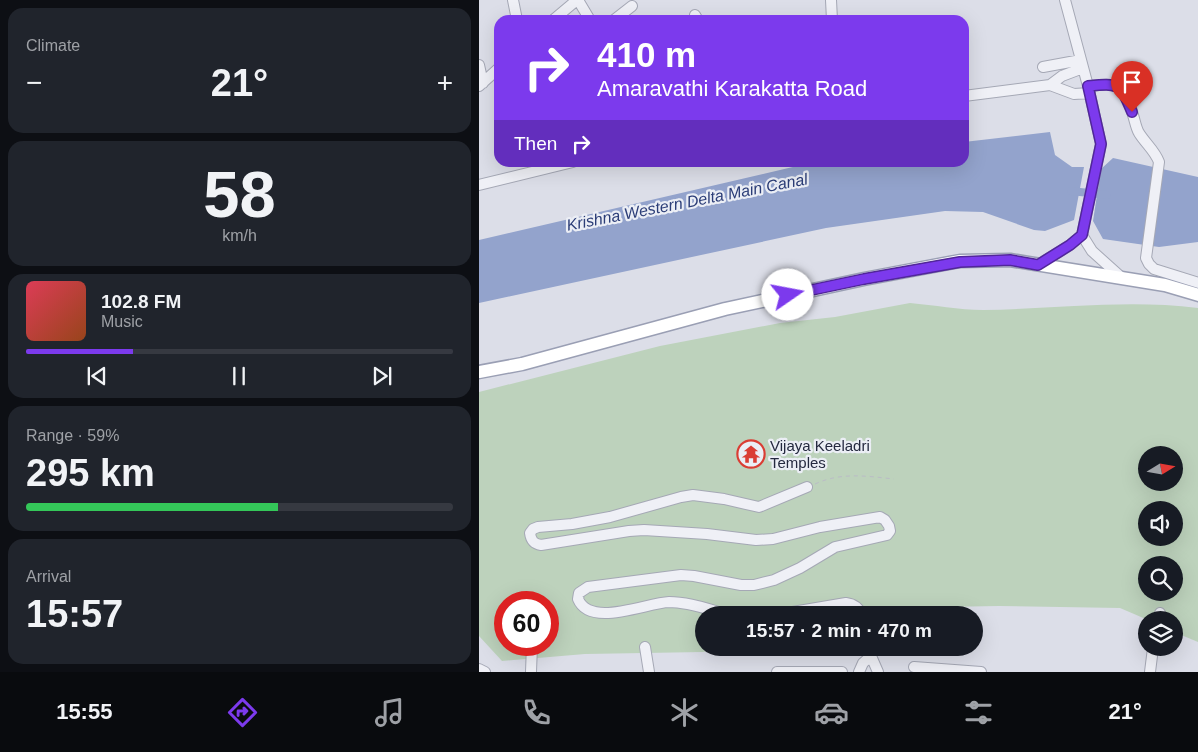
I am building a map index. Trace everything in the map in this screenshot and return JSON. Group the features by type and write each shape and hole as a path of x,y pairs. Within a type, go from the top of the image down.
{"main road":[{"path":"479,372 522,364 725,309 864,279 960,262 1010,260 1165,284 1198,294"}],"street":[{"path":"513,0 516,15"},
{"path":"559,15 577,0 586,15"},
{"path":"831,0 832,15"},
{"path":"1038,265 1070,245 1082,232 1100,150 1100,139 1089,89 1065,0"},
{"path":"620,15 632,6"},
{"path":"1043,67 1082,64"},
{"path":"969,95 1050,85 1082,64"},
{"path":"479,65 481,85"},
{"path":"481,85 494,73"},
{"path":"1050,85 1074,94 1109,84 1117,85 1122,90 1137,129 1156,154 1159,162 1146,258 1154,269 1198,283"},
{"path":"479,185 553,167"},
{"path":"1082,232 1092,251 1122,278"},
{"path":"696,606 669,602 610,613 586,610 578,599 579,593 588,587 665,576 693,576 741,585 754,585 774,580 800,568 835,547 887,534 890,531 889,526 880,517 820,527 786,537 756,540 707,534 644,530 541,545 535,544 531,540 530,533 538,527 572,524 610,517 681,497 708,496 759,507 807,487"},
{"path":"828,606 846,603 854,606"},
{"path":"645,647 649,672"},
{"path":"531,672 532,656"},
{"path":"859,672 867,656"},
{"path":"872,656 878,672"},
{"path":"1149,672 1152,656"},
{"path":"914,667 981,672"},
{"path":"479,669 485,672"},
{"path":"777,672 843,672"}],"path":[{"path":"807,487 827,478 851,475 894,479"}],"green space":[{"path":"910,303 983,310 1117,304 1171,305 1198,308 1198,642 1183,636 1183,611 1138,611 1138,616 1120,608 695,606 695,652 585,654 502,661 497,656 559,656 559,591 494,591 494,652 479,636 479,392 660,346 780,323 835,317"}],"water":[{"path":"1050,132 1055,155 1072,167 1084,167 1074,220 1045,231 1034,230 983,212 945,211 826,228 479,303 479,240 793,167 969,167 969,141"},
{"path":"1113,158 1198,177 1198,242 1159,247 1103,239 1093,221 1101,169"}],"waterway":[{"name":"Krishna Western Delta Main Canal","path":"1071,191 1107,195"}],"place":[{"name":"Vijaya Keeladri Temples","path":"751,454"}],"route":[{"path":"788,295 960,262 1010,260 1038,265 1070,245 1082,235 1101,144 1088,86 1117,85 1122,90 1132,112"}]}
